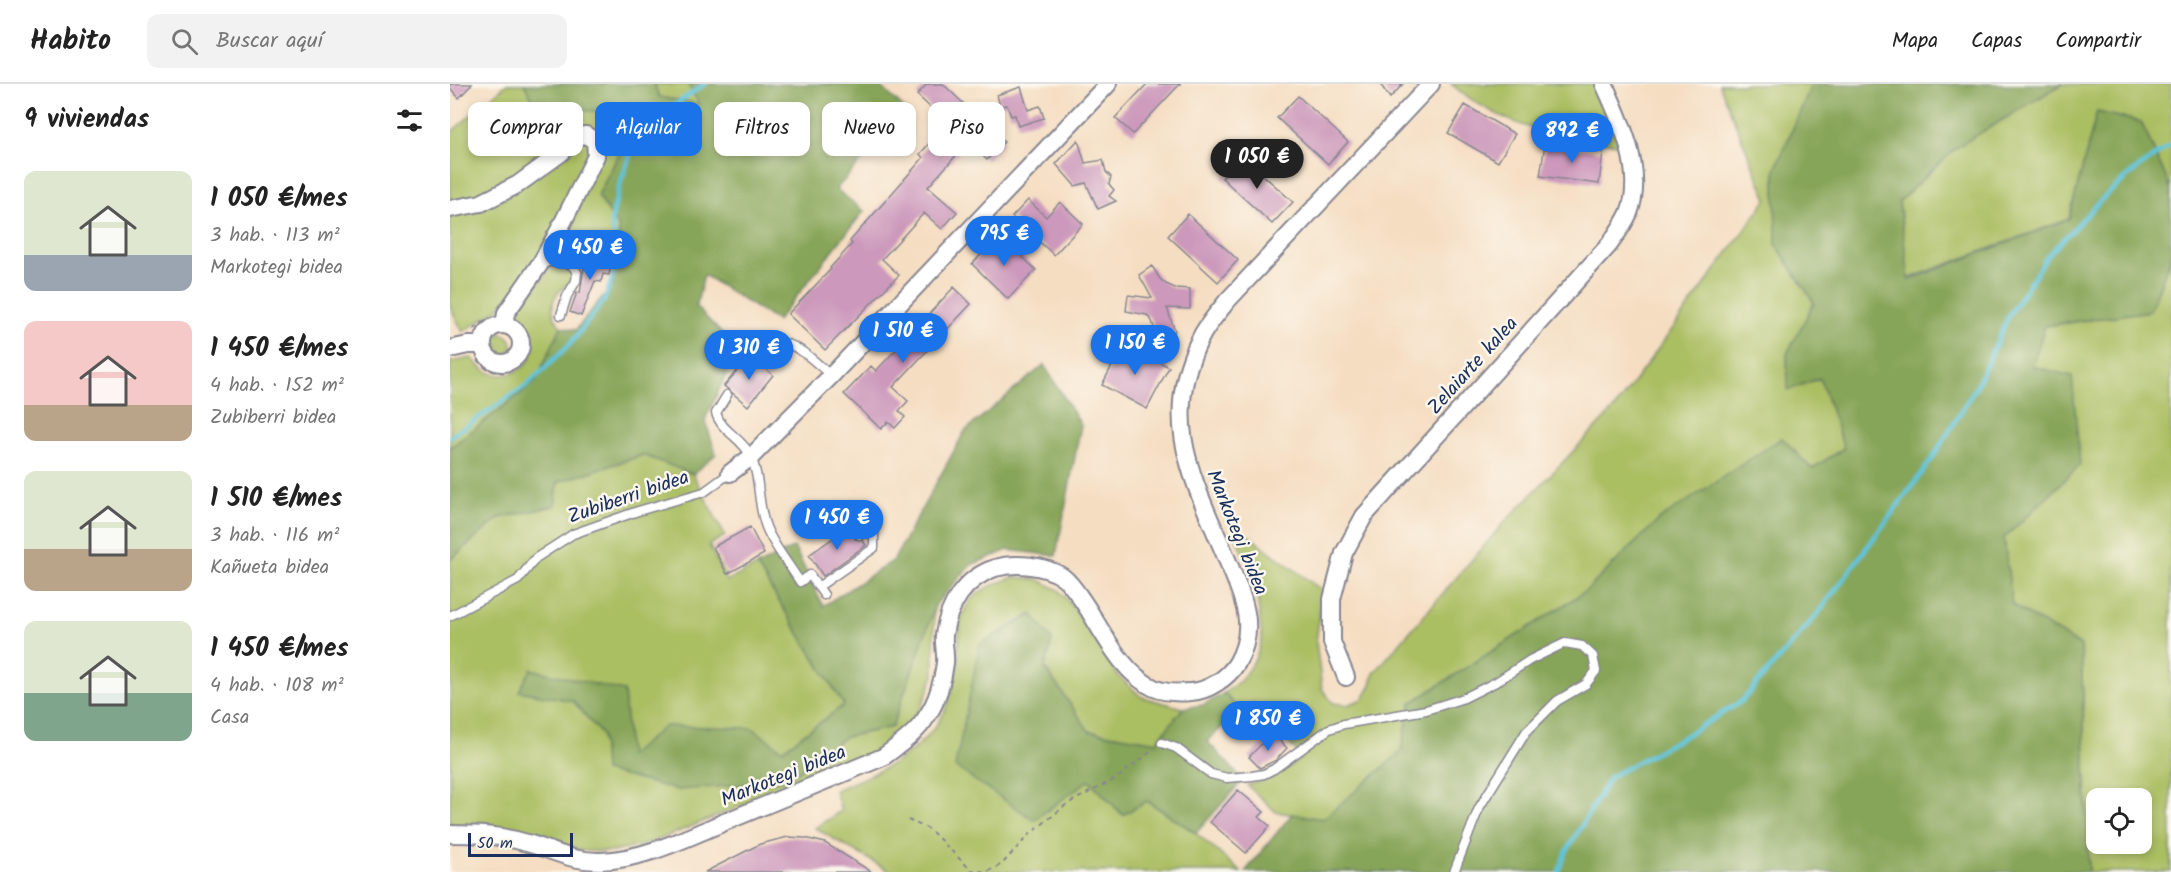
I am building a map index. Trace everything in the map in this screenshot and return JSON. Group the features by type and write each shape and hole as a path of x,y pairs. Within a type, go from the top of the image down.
{"street":[{"path":"730,473 751,457 831,376 1108,84"},
{"name":"Markotegi bidea","path":"450,834 482,834 505,838 573,858 599,861 632,858 883,757 908,738 927,717 938,692 945,663 944,638 947,617 957,596 973,580 994,568 1017,565 1041,568 1061,576 1076,590 1136,677 1155,689 1174,693 1196,692 1219,682 1235,666 1245,647 1248,624 1245,602 1185,455 1180,409 1187,370 1200,337 1227,301 1431,84"},
{"name":"Zelaiarte kalea","path":"1346,676 1332,642 1332,599 1344,553 1364,516 1609,245 1629,212 1635,176 1624,126 1604,84"},
{"path":"450,209 481,203 517,185 561,153 578,136 586,135 595,141 596,156 542,261 506,313 512,328 520,338 521,344 517,357 507,363 494,362 468,345 450,349"},
{"path":"478,351 486,332 491,328 511,323"}],"lane":[{"path":"542,261 571,264 577,272 576,281 567,296 561,315"},
{"path":"762,358 776,344 784,343 804,353 831,376"},
{"path":"727,395 716,413 719,423 742,444 751,457 766,528 800,582 810,575 821,591 874,548 874,531 860,535"},
{"name":"Zubiberri bidea","path":"450,616 518,580 536,558 573,534 638,511 704,492 730,473"},
{"path":"1162,743 1176,748 1211,774 1227,778 1264,774 1329,729 1344,724 1426,710 1464,698 1496,682 1530,660 1565,643 1582,646 1593,656 1596,671 1586,684 1557,701 1526,732 1479,808 1454,872"}],"path":[{"path":"478,351 487,369 499,373 510,372 521,366 531,343 526,330 511,323"},
{"path":"908,819 929,829 971,870 987,872 1002,864 1029,835 1067,804 1117,778 1162,743"}],"green space":[{"path":"507,84 524,84 534,102 486,102"},
{"path":"524,84 654,84 659,97 688,102 595,102 595,111 583,110 583,102 534,102"},
{"path":"654,84 688,84 699,102 688,102 659,97"},
{"path":"688,84 878,84 897,102 822,102 822,156 866,156 836,189 864,211 777,321 704,275 696,307 738,350 705,420 716,454 693,474 643,455 558,482 555,506 499,518 450,560 450,448 535,382 561,327 576,330 613,284 619,228 598,196 618,156 702,156 702,102 698,102"},
{"path":"1451,84 1595,84 1619,144 1573,138 1530,128 1489,110"},
{"path":"1719,84 1812,84 1775,170 1776,244 1814,303 1787,354 1789,390 1820,378 1844,448 1812,469 1660,519 1586,591 1411,703 1401,752 1323,819 1276,812 1247,785 1271,778 1302,758 1253,702 1240,711 1224,693 1241,680 1256,658 1262,639 1256,586 1230,522 1323,591 1316,642 1322,689 1333,703 1347,705 1363,699 1371,685 1374,673 1502,525 1615,408 1767,199"},
{"path":"1812,84 2062,84 1957,147 1899,201 1909,280 2069,219 2097,112 2141,122 2171,189 2171,257 2150,311 2045,326 2032,366 2072,376 2080,465 2004,538 2012,605 2081,646 2086,854 2088,854 2089,872 1245,872 1292,814 1323,819 1401,752 1411,703 1586,591 1660,519 1782,438 1812,469 1844,448 1820,378 1788,390 1787,354 1814,303 1776,244 1775,170"},
{"path":"2062,84 2171,84 2171,189 2141,122 2097,112 2069,219 1907,279 1899,201 1957,147"},
{"path":"583,110 595,111 595,156 618,156 598,195 619,228 618,251 586,251 582,261 540,256 519,286 497,310 463,332 450,307 450,133 468,118 468,156 583,156"},
{"path":"2171,257 2171,872 2089,872 2088,854 2152,854 2152,788 2086,788 2081,646 2012,605 2004,538 2080,465 2032,366 2045,326 2150,311"},
{"path":"566,266 572,271 572,279 557,294 553,302 554,315 561,327 535,382 450,448 450,362 471,358 486,371 501,375 521,369 530,357 534,343 533,331 519,318 519,307 552,267"},
{"path":"501,334 509,337 512,345 509,353 501,356 493,353 490,345 493,337"},
{"path":"1044,365 1081,425 1056,556 1008,550 971,565 936,604 892,727 845,737 785,781 678,790 604,771 602,735 573,701 519,691 531,669 624,691 629,756 665,726 752,728 782,750 844,705 757,566 794,547 823,606 893,561 965,431"},
{"path":"643,455 693,474 725,536 709,545 727,581 757,566 844,705 782,750 752,728 628,756 624,691 519,691 573,701 602,735 605,771 785,781 845,737 892,727 934,607 934,675 922,706 899,736 870,754 648,844 613,852 583,851 505,828 450,824 450,560 499,518 555,506 558,482"},
{"path":"1013,577 1037,579 1059,590 1118,676 1142,697 1183,708 1157,742 1088,731 1045,668 1052,640 980,644 1089,780 1122,814 1147,801 1196,833 1241,872 891,872 815,828 841,811 835,790 878,772 904,756 927,737 945,709 954,684 960,625 965,609 980,592"},
{"path":"1032,614 1052,640 1045,668 1089,731 1157,742 1183,708 1203,705 1224,693 1240,711 1207,741 1243,780 1196,833 1147,801 1123,815 1089,780 1034,820 955,767 980,644"}],"building":[{"path":"450,84 472,84 459,98 450,88"},
{"path":"927,84 943,84 962,102 928,102 928,105 917,95"},
{"path":"1147,84 1180,84 1133,134 1115,118"},
{"path":"1380,84 1403,84 1390,98"},
{"path":"1021,87 1028,110 1040,106 1044,118 1018,126 1015,115 1011,116 1005,102 999,102 997,95"},
{"path":"1298,96 1348,142 1328,164 1277,118"},
{"path":"1465,105 1515,134 1498,162 1448,133"},
{"path":"1078,140 1085,163 1103,160 1106,172 1111,177 1109,184 1114,190 1109,196 1116,201 1098,209 1086,183 1075,186 1056,164"},
{"path":"1545,144 1603,152 1599,184 1540,176"},
{"path":"928,145 928,156 956,156 928,187 957,212 942,229 924,213 882,259 899,275 825,350 788,314 831,269 852,244 850,241 923,158 920,154"},
{"path":"1242,156 1293,202 1272,224 1222,178"},
{"path":"1028,200 1046,217 1060,202 1083,224 1054,255 1012,217"},
{"path":"1188,214 1238,260 1218,282 1168,236"},
{"path":"1000,235 1036,270 1008,299 972,264"},
{"path":"586,256 612,260 609,275 603,274 601,282 595,281 581,316 570,312 577,292 580,293"},
{"path":"1152,266 1166,284 1175,288 1190,289 1190,309 1167,308 1175,331 1157,338 1152,321 1147,315 1126,311 1128,295 1152,298 1139,275"},
{"path":"954,287 971,304 893,387 908,401 899,411 905,417 895,428 888,422 881,429 844,394 871,366 876,371"},
{"path":"1124,343 1169,367 1147,409 1102,385"},
{"path":"750,356 773,375 748,406 724,386"},
{"path":"852,525 856,530 855,539 863,541 866,545 823,576 809,555"},
{"path":"750,527 764,554 727,574 713,547"},
{"path":"1272,733 1287,748 1276,760 1260,768 1249,757"},
{"path":"1238,790 1264,812 1259,817 1270,826 1246,853 1210,822"},
{"path":"788,837 825,843 872,872 705,872 760,844"}],"waterway":[{"path":"450,437 527,385 571,343 605,299 619,259 611,222 619,187 630,155 651,121 705,84"},
{"path":"1559,872 1565,854 1610,777 1685,736 1742,701 1820,611 1932,459 1977,385 2009,315 2048,255 2104,197 2135,170 2171,145"}]}
